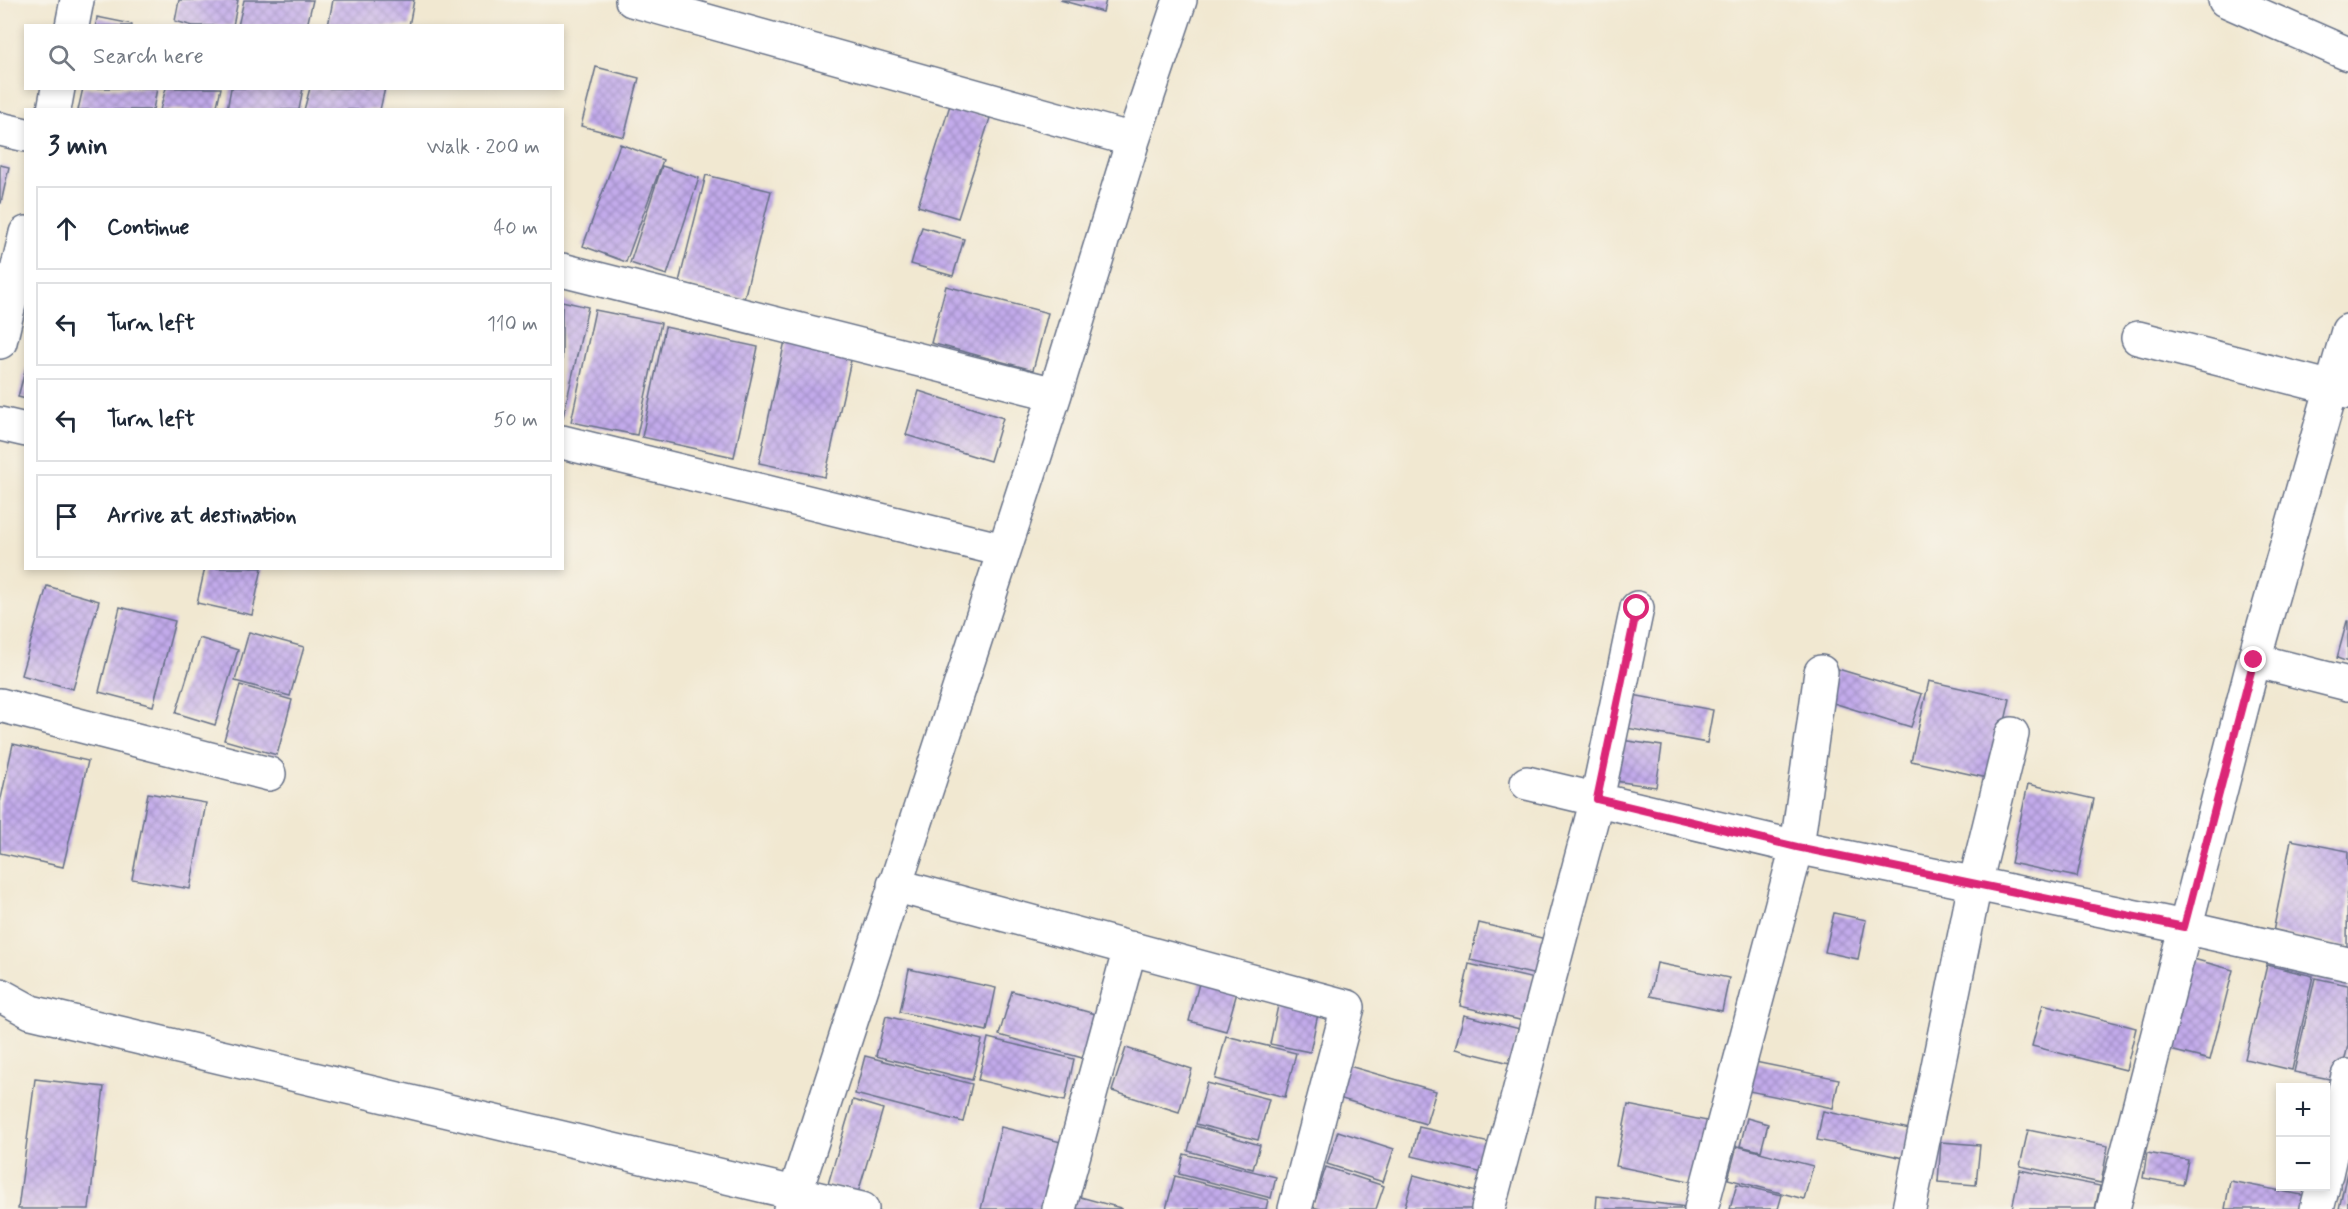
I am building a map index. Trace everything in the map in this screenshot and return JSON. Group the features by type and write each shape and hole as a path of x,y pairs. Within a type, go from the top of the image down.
{"street":[{"path":"72,24 77,0"},
{"path":"632,0 1132,140"},
{"path":"793,1200 1055,394 1132,140 1179,0"},
{"path":"2225,0 2348,54"},
{"path":"54,108 58,90"},
{"path":"0,129 24,135"},
{"path":"0,342 24,241"},
{"path":"564,271 1055,394"},
{"path":"2113,1209 2254,660 2340,390 2348,331"},
{"path":"2138,338 2340,390"},
{"path":"0,424 24,430"},
{"path":"564,442 1004,550"},
{"path":"1488,1209 1597,799 1637,608"},
{"path":"2254,660 2348,684"},
{"path":"1701,1209 1797,847 1821,672"},
{"path":"0,705 269,774"},
{"path":"1909,1209 1975,884 2012,734"},
{"path":"1527,783 1797,847 2184,927 2348,964"},
{"path":"894,885 1348,1007 1295,1209"},
{"path":"1059,1209 1130,948"},
{"path":"0,995 31,1012 793,1200 862,1209"},
{"path":"2330,1153 2348,1076"},
{"path":"2317,1209 2322,1191"}],"building":[{"path":"179,0 238,0 233,24 186,24 175,21"},
{"path":"244,0 313,0 307,24 238,24"},
{"path":"333,0 414,0 409,24 328,24"},
{"path":"1060,0 1106,0 1103,12"},
{"path":"97,17 132,24 96,24"},
{"path":"596,67 639,78 624,137 581,126"},
{"path":"83,90 157,90 153,108 78,108"},
{"path":"165,90 221,90 216,108 161,108"},
{"path":"231,90 303,90 299,108 227,108"},
{"path":"309,90 385,90 380,108 305,108"},
{"path":"950,105 990,118 958,218 918,206"},
{"path":"620,144 663,160 626,262 583,246"},
{"path":"0,165 9,167 1,203 0,203"},
{"path":"662,166 699,178 667,275 630,263"},
{"path":"706,175 771,191 744,299 679,282"},
{"path":"922,227 964,239 953,276 911,264"},
{"path":"946,286 1048,313 1033,370 931,343"},
{"path":"564,301 588,307 564,413"},
{"path":"595,310 661,323 637,435 571,422"},
{"path":"665,327 758,347 734,457 642,437"},
{"path":"786,336 853,351 825,477 759,463"},
{"path":"24,374 24,398 18,397"},
{"path":"919,391 1003,418 990,461 906,435"},
{"path":"205,570 262,570 252,615 197,603"},
{"path":"47,586 99,601 73,689 21,675"},
{"path":"120,607 175,621 153,706 99,692"},
{"path":"2348,621 2348,662 2337,658"},
{"path":"249,632 304,647 290,696 235,681"},
{"path":"199,638 238,650 215,725 176,713"},
{"path":"1838,669 1922,694 1911,727 1827,701"},
{"path":"1929,681 2010,699 1992,779 1911,761"},
{"path":"240,685 292,700 277,755 224,740"},
{"path":"1622,693 1713,710 1707,743 1616,726"},
{"path":"1621,740 1662,746 1656,787 1615,781"},
{"path":"13,744 88,761 63,867 0,853 0,803"},
{"path":"2028,784 2094,799 2077,877 2011,863"},
{"path":"148,793 206,803 190,889 132,879"},
{"path":"2291,840 2348,851 2347,947 2273,932"},
{"path":"1834,913 1866,920 1858,959 1825,952"},
{"path":"1479,923 1550,940 1541,976 1470,960"},
{"path":"2190,958 2233,970 2210,1060 2166,1049"},
{"path":"1657,963 1729,978 1722,1011 1650,996"},
{"path":"1469,964 1534,979 1524,1021 1460,1006"},
{"path":"2267,965 2313,976 2292,1070 2245,1059"},
{"path":"909,969 996,988 987,1031 900,1012"},
{"path":"1202,972 1240,982 1226,1031 1189,1021"},
{"path":"2315,978 2348,985 2348,1045 2340,1081 2294,1072"},
{"path":"1012,991 1099,1015 1086,1059 999,1035"},
{"path":"1280,996 1320,1004 1310,1052 1270,1044"},
{"path":"2043,1004 2136,1028 2126,1070 2032,1046"},
{"path":"1464,1015 1520,1029 1510,1063 1455,1049"},
{"path":"886,1016 982,1040 972,1080 876,1056"},
{"path":"1226,1036 1296,1053 1285,1097 1215,1079"},
{"path":"988,1038 1074,1059 1065,1101 978,1080"},
{"path":"1126,1048 1192,1069 1179,1112 1112,1091"},
{"path":"865,1056 972,1084 963,1122 855,1094"},
{"path":"1755,1062 1839,1079 1833,1108 1749,1091"},
{"path":"1342,1064 1436,1091 1426,1124 1332,1096"},
{"path":"35,1079 104,1087 89,1209 18,1209"},
{"path":"1207,1083 1269,1099 1258,1140 1196,1124"},
{"path":"853,1100 883,1109 858,1193 828,1184"},
{"path":"1628,1105 1712,1122 1699,1183 1616,1166"},
{"path":"1823,1111 1910,1129 1904,1158 1817,1140"},
{"path":"1747,1118 1768,1124 1761,1151 1740,1146"},
{"path":"1195,1126 1260,1145 1253,1169 1188,1151"},
{"path":"1001,1127 1065,1143 1048,1209 981,1209"},
{"path":"1419,1127 1490,1143 1483,1173 1412,1156"},
{"path":"2028,1130 2108,1146 2101,1183 2020,1166"},
{"path":"1338,1131 1394,1149 1383,1182 1327,1164"},
{"path":"1941,1142 1980,1145 1976,1185 1938,1182"},
{"path":"1737,1146 1813,1166 1804,1199 1728,1179"},
{"path":"2147,1153 2188,1160 2183,1185 2143,1178"},
{"path":"1184,1154 1276,1177 1271,1198 1179,1174"},
{"path":"1326,1167 1384,1186 1376,1209 1313,1207"},
{"path":"2020,1170 2100,1186 2095,1209 2012,1209"},
{"path":"2347,1172 2348,1209 2339,1209"},
{"path":"1414,1175 1480,1193 1476,1209 1404,1209"},
{"path":"1175,1176 1268,1200 1266,1209 1166,1209"},
{"path":"2230,1181 2312,1197 2310,1209 2225,1209"},
{"path":"1737,1184 1782,1195 1778,1209 1730,1209"},
{"path":"1073,1195 1121,1208 1121,1209 1069,1209"},
{"path":"1597,1196 1695,1208 1695,1209 1596,1209"}],"route":[{"path":"1637,608 1597,799 1797,847 2184,927 2254,660"}]}
